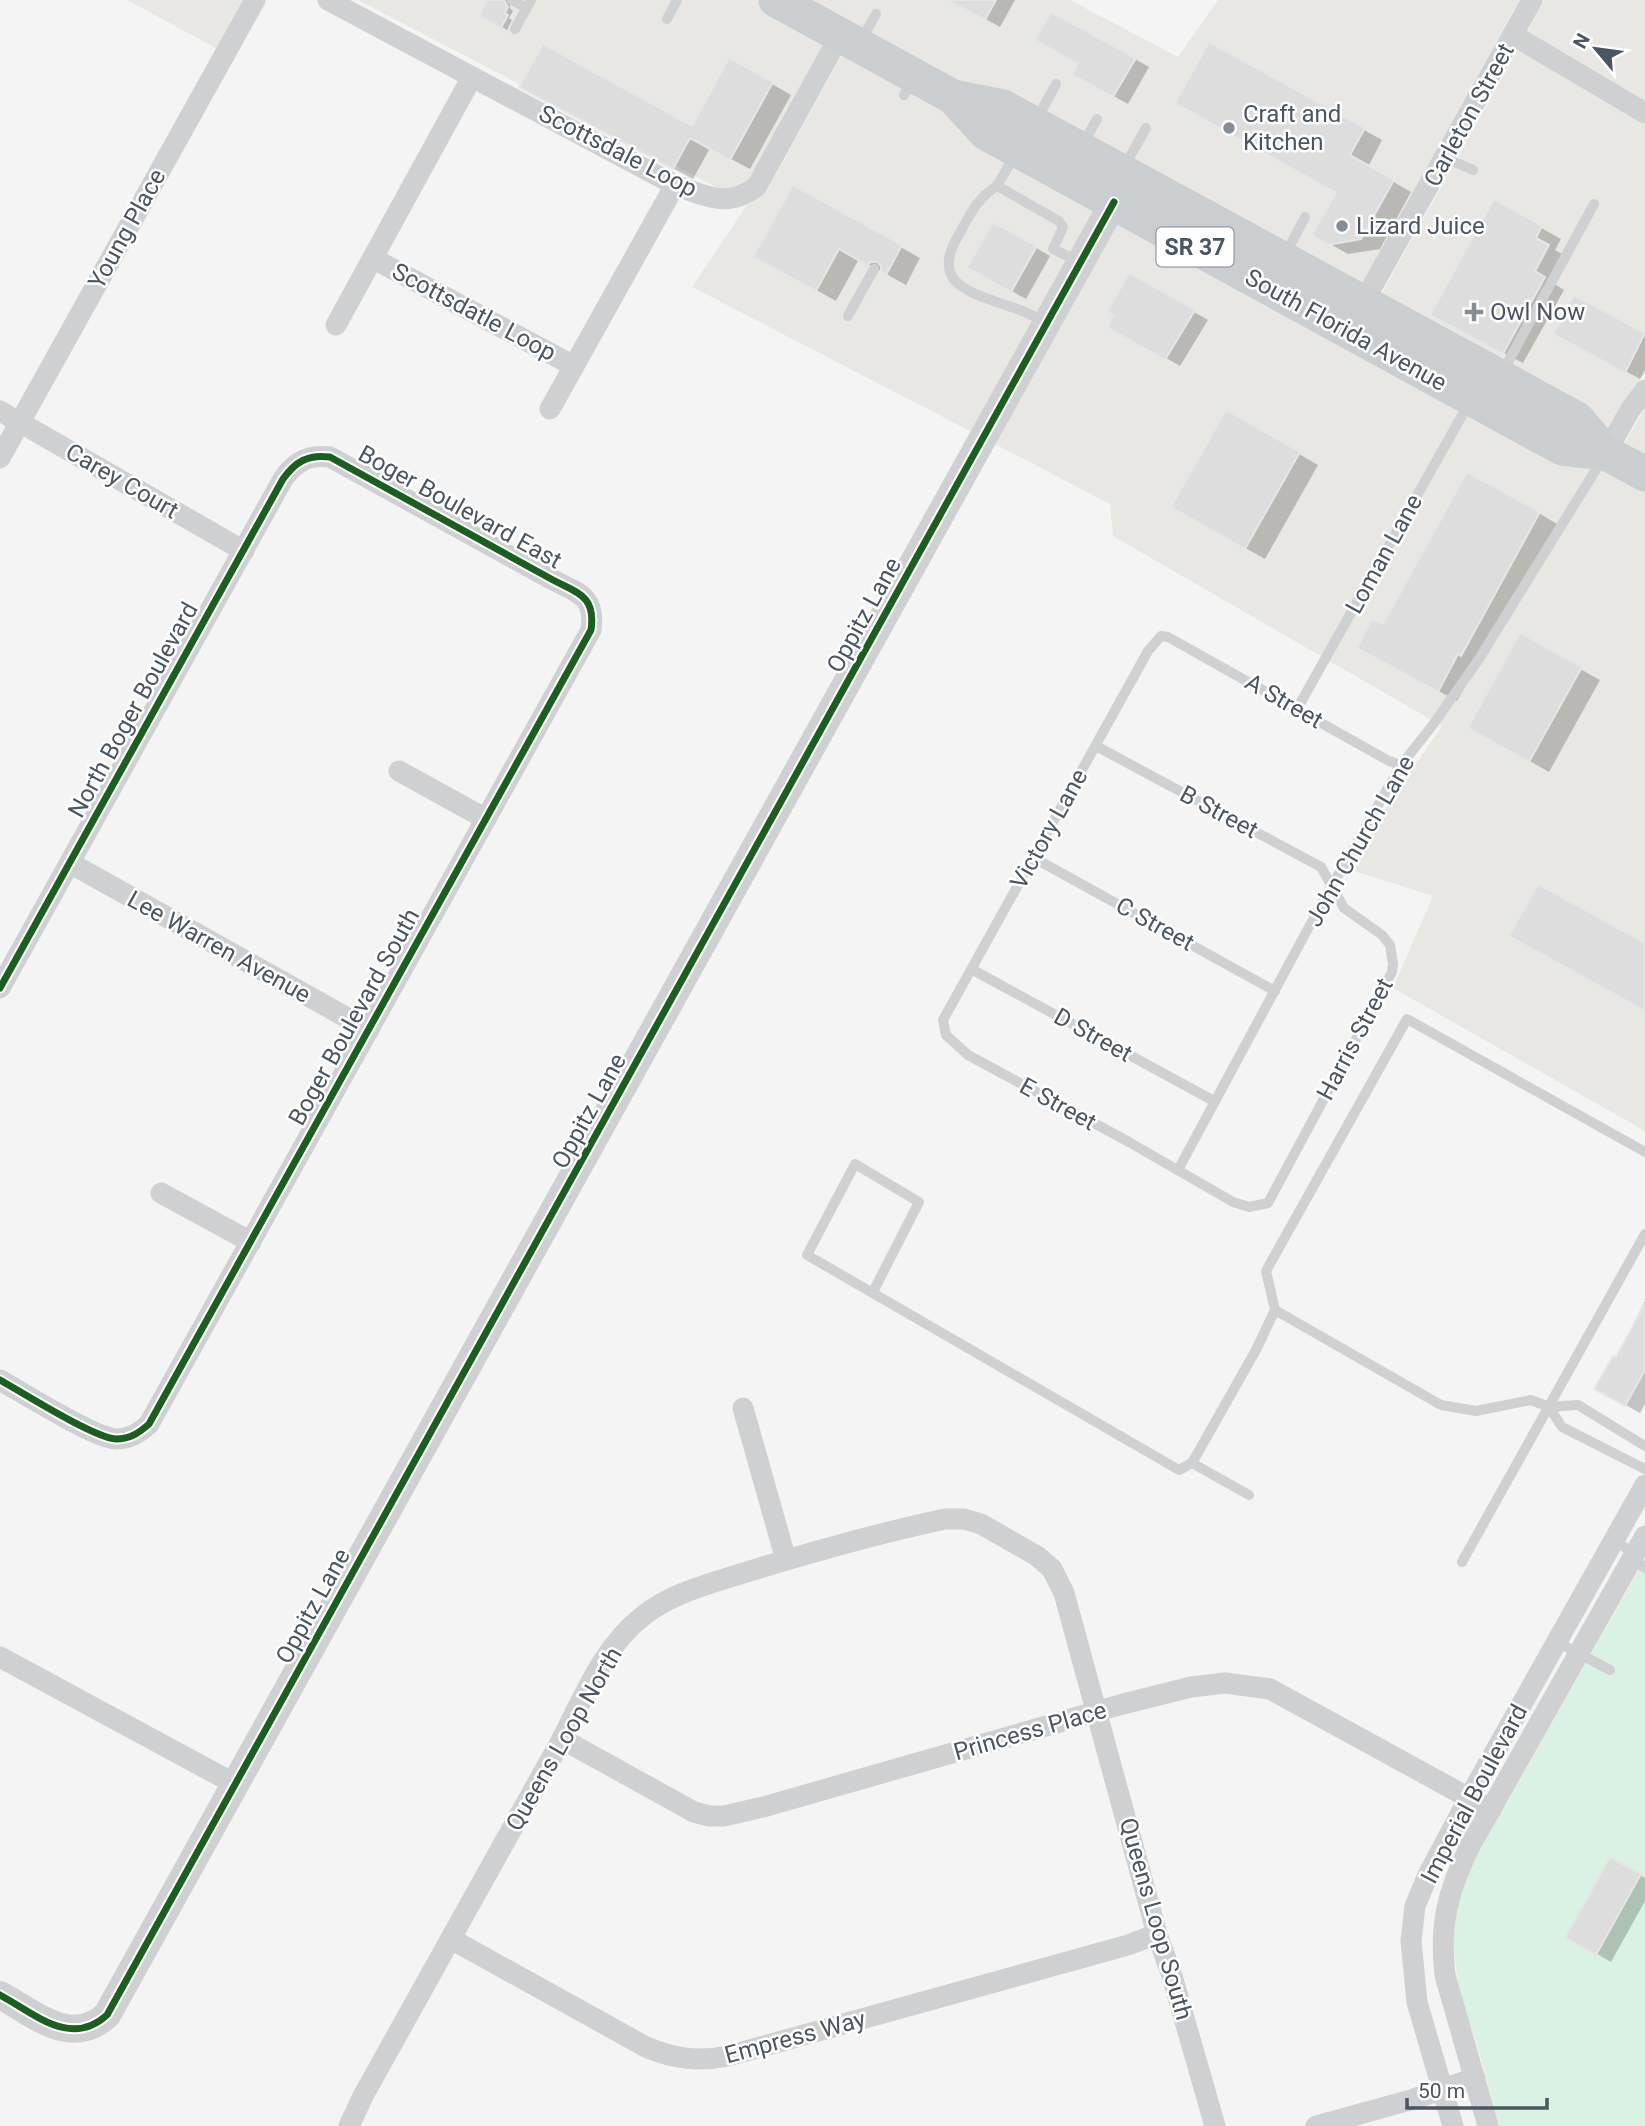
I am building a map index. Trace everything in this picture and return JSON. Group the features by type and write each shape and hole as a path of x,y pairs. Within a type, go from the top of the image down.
{"main road":[{"name":"South Florida Avenue","path":"776,0 849,40 909,85 953,97 986,134 1026,137 1089,134 1118,187 1118,198 1132,196 1166,213 1211,220 1577,419 1606,453 1645,474"},
{"name":"South Florida Avenue","path":"1026,137 1118,187 1472,399 1562,448 1606,453"}],"street":[{"name":"Young Place","path":"0,458 255,0"},
{"name":"Scottsdale Loop","path":"328,0 676,185 726,200 747,194 757,186 849,40"},
{"name":"Carleton Street","path":"1363,303 1532,0"},
{"path":"1513,35 1645,113"},
{"path":"336,325 472,77"},
{"path":"550,410 676,185"},
{"name":"Oppitz Lane","path":"0,1995 60,2028 87,2028 107,2015 1081,262 1118,187"},
{"name":"Scottsdatle Loop","path":"374,259 574,366"},
{"path":"1606,453 1630,410 1645,390"},
{"name":"Carey Court","path":"0,411 244,551"},
{"name":"North Boger Boulevard","path":"0,988 283,479 298,463 308,457"},
{"name":"Boger Boulevard East","path":"308,457 330,457 553,580 575,589 589,604"},
{"name":"Boger Boulevard South","path":"0,1380 107,1438 128,1437 149,1424 591,630 593,615 589,604"},
{"path":"399,771 486,819"},
{"name":"Lee Warren Avenue","path":"70,863 369,1030"},
{"path":"161,1193 251,1242"},
{"path":"743,1408 786,1560"},
{"name":"Imperial Boulevard","path":"1453,2126 1418,2002 1411,1941 1415,1906 1428,1875 1469,1798 1645,1485"},
{"name":"Queens Loop North","path":"349,2126 603,1661 643,1615 699,1587 786,1560 945,1518 964,1519 981,1524 1037,1556 1052,1569 1064,1593 1096,1713"},
{"name":"Imperial Boulevard","path":"1488,2126 1445,1975 1442,1950 1447,1900 1456,1874 1491,1810 1579,1653 1642,1552"},
{"path":"0,1657 235,1784"},
{"name":"Princess Place","path":"562,1739 694,1812 724,1816 804,1796 1123,1704 1208,1684 1247,1684 1270,1689 1491,1810"},
{"name":"Queens Loop South","path":"1096,1713 1157,1934 1172,1976 1215,2126"},
{"name":"Empress Way","path":"451,1939 646,2048 664,2055 706,2060 742,2053 1128,1945 1157,1934"},
{"path":"1316,2126 1413,2099 1475,2078"}],"lane":[{"path":"512,0 528,4 515,29"},
{"path":"667,19 677,0"},
{"path":"849,40 876,14"},
{"path":"1047,323 1031,314 966,290 951,278 947,263 950,250 980,198 997,186 1056,84"},
{"path":"1118,187 1146,128"},
{"path":"1445,158 1473,170"},
{"path":"997,186 1059,221 1063,228 1053,249 1081,262"},
{"path":"1500,377 1594,204"},
{"path":"1283,259 1305,217"},
{"path":"848,316 874,269"},
{"name":"Loman Lane","path":"1297,709 1472,399"},
{"name":"John Church Lane","path":"1178,1170 1333,887 1343,864 1401,765 1479,659 1606,453"},
{"name":"Victory Lane","path":"945,1031 943,1020 1148,651 1161,636 1168,637"},
{"name":"A Street","path":"1168,637 1388,761 1401,765"},
{"name":"B Street","path":"1096,746 1321,867 1333,887"},
{"name":"C Street","path":"1034,858 1275,991"},
{"name":"Harris Street","path":"1268,1203 1392,972 1390,945 1382,935 1344,908 1333,887"},
{"name":"D Street","path":"973,970 1214,1101"},
{"path":"873,1292 919,1202 855,1164 807,1255 1179,1470 1192,1463 1256,1350 1275,1310 1266,1271 1407,1019 1645,1152"},
{"name":"E Street","path":"945,1031 968,1055 1233,1202 1248,1208 1268,1203"},
{"path":"1462,1562 1645,1234"},
{"path":"1275,1310 1441,1405 1476,1411 1531,1400 1549,1407 1578,1405 1645,1446"},
{"path":"1549,1407 1562,1427 1645,1469"},
{"path":"1192,1463 1249,1495"},
{"path":"1615,1541 1642,1552"},
{"path":"1557,1642 1610,1670"}],"shaded area":[{"path":"127,0 243,0 216,48"},
{"path":"358,0 757,0 826,38 749,179 741,185 720,189"},
{"path":"796,0 1070,0 1178,57 1218,0 1519,0 1359,289 958,88"},
{"path":"1544,0 1645,0 1645,101 1527,32"},
{"path":"845,49 1099,206 974,433 692,287 747,205 767,191"},
{"path":"1518,49 1645,124 1645,373 1621,404 1604,435 1378,300"},
{"path":"1118,216 1568,458 1645,485 1645,1131 1393,988 1433,896 1345,868 1442,726 1113,536 1110,504 993,443"},
{"path":"1645,408 1645,463 1621,450"}],"green space":[{"path":"1645,1559 1645,2124 1498,2126 1456,1968 1455,1922 1460,1897 1479,1852"}],"building":[{"path":"487,0 504,0 508,7 505,13 508,15 501,28 479,16"},
{"path":"948,0 996,0 985,20"},
{"path":"1051,12 1136,58 1113,97 1072,75 1078,64 1035,40"},
{"path":"1209,42 1365,128 1350,155 1394,180 1361,239 1328,245 1312,235 1336,193 1175,103"},
{"path":"543,44 692,126 729,58 773,82 730,160 690,138 673,169 519,87"},
{"path":"793,185 902,245 886,275 881,272 881,266 877,262 867,265 839,249 816,291 753,257"},
{"path":"1494,199 1542,226 1536,238 1549,245 1535,271 1545,277 1503,354 1430,315"},
{"path":"993,222 1037,246 1011,292 967,268"},
{"path":"1129,273 1195,310 1165,360 1107,327 1113,315 1107,312"},
{"path":"1574,295 1645,333 1625,373 1553,334"},
{"path":"1226,410 1300,452 1245,549 1171,507"},
{"path":"1467,472 1540,512 1461,656 1458,654 1438,692 1357,648 1372,619 1383,624"},
{"path":"1520,633 1582,667 1529,762 1468,728"},
{"path":"1538,884 1645,943 1645,1011 1509,936"},
{"path":"1645,1304 1645,1370 1625,1406 1594,1389 1613,1356 1616,1357"},
{"path":"1610,1857 1641,1874 1596,1955 1565,1938"}],"cycle path":[{"path":"0,1995 40,2018 67,2028 94,2024 107,2015 1114,202"},
{"path":"0,988 283,479 297,464 309,458 330,457 570,589 588,603 591,610 591,630 149,1424 126,1438 106,1437 0,1380"}],"place":[{"name":"Craft and Kitchen","path":"1229,128"},
{"name":"Lizard Juice","path":"1342,226"},
{"name":"Owl Now","path":"1474,312"}]}
